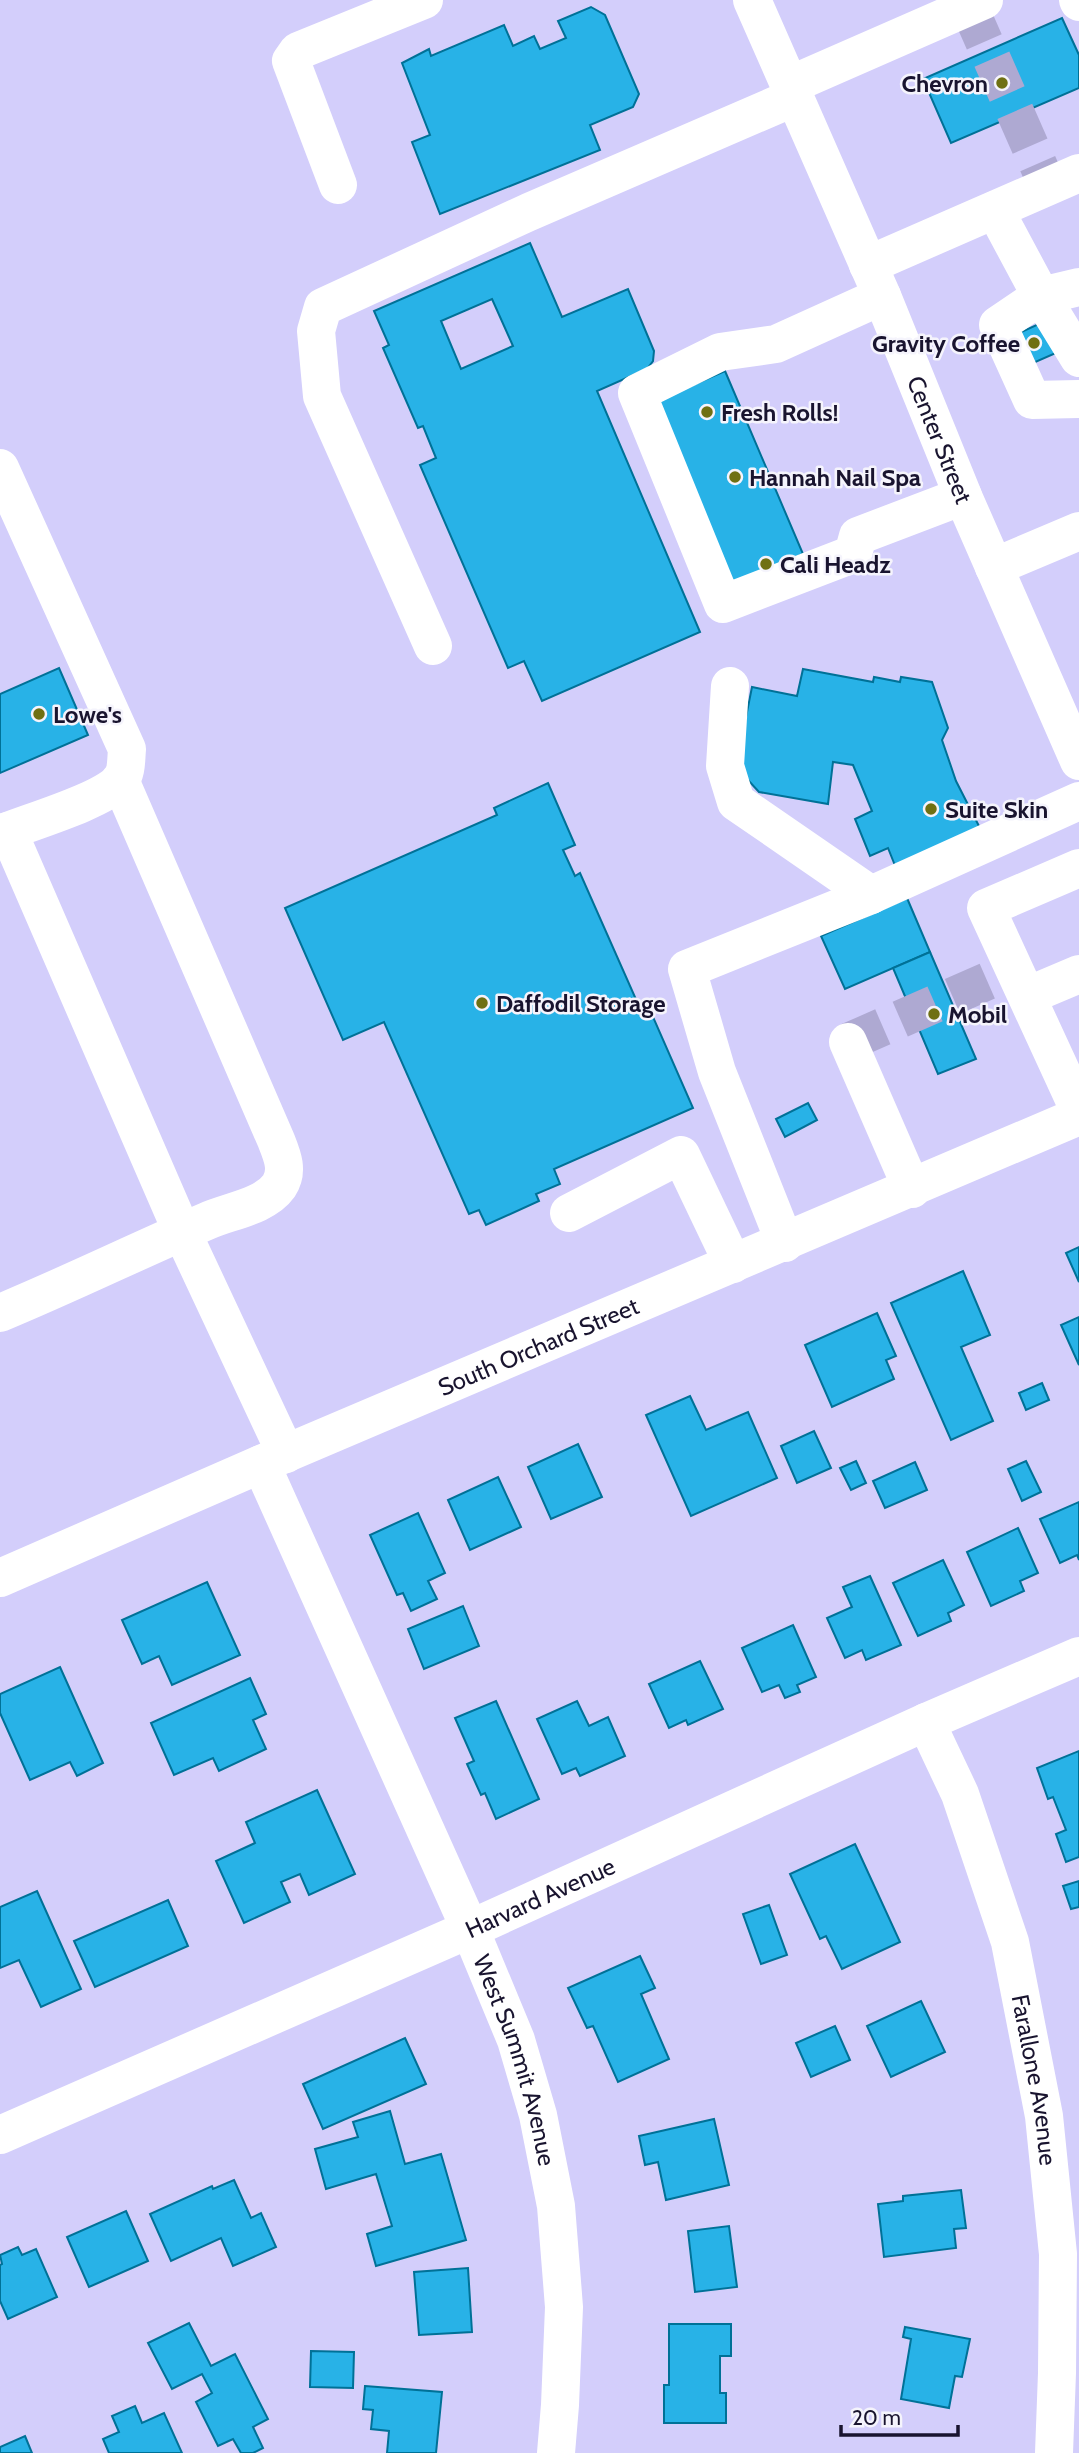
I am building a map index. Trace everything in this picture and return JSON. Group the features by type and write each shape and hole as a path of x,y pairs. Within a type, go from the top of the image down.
{"street":[{"path":"338,185 291,61 298,51 424,0"},
{"name":"Center Street","path":"752,0 1079,761"},
{"path":"433,646 322,396 316,331 323,307 793,91 912,14 984,0"},
{"path":"963,496 858,536 853,554 723,604 636,393 720,352 776,344 995,210 1079,173"},
{"path":"995,210 1041,296 1079,358"},
{"path":"1079,286 1041,296 998,325 1032,400 1079,399"},
{"path":"0,468 127,749 126,766 121,780 92,798 4,832"},
{"path":"994,567 1079,531"},
{"path":"730,686 725,766 736,802 871,895"},
{"path":"0,1313 270,1195 281,1184 285,1170 276,1140 121,780"},
{"path":"785,1242 717,1072 687,969 871,895 1079,801"},
{"name":"West Summit Avenue","path":"4,832 182,1232 520,2052 538,2115 556,2206 564,2307 561,2405 556,2453"},
{"path":"1079,868 986,908 1079,1110"},
{"path":"1027,996 1079,974"},
{"path":"848,1042 912,1189"},
{"name":"South Orchard Street","path":"0,1578 1079,1116"},
{"path":"569,1213 681,1155 733,1264"},
{"name":"Harvard Avenue","path":"0,2135 1079,1656"},
{"name":"Farallone Avenue","path":"926,1722 960,1794 1010,1942 1044,2116 1058,2254 1054,2453"}],"building":[{"path":"591,7 605,15 639,94 633,107 590,125 600,150 440,214 412,142 430,135 402,63 429,49 431,56 504,25 513,46 534,36 540,49 566,38 558,21"},
{"name":"Chevron","path":"1062,18 1079,55 1079,88 951,143 923,79"},
{"path":"530,243 562,317 628,289 654,351 653,361 647,369 597,391 700,632 542,701 524,661 508,668 420,465 436,458 423,426 418,428 383,348 389,345 374,311","holes":["492,299 513,346 461,369 441,321"]},
{"path":"1052,318 1065,349 1024,367 1010,337"},
{"path":"725,371 803,554 732,585 653,402"},
{"name":"Lowe's","path":"59,668 88,735 0,773 0,694"},
{"path":"803,669 873,682 874,677 900,682 901,677 932,682 948,728 942,740 956,781 982,832 896,868 888,848 870,856 855,819 872,811 853,765 833,762 828,804 759,792 736,767 752,687 797,696"},
{"name":"Daffodil Storage","path":"548,783 575,845 563,850 575,876 580,873 638,1004 646,1001 693,1108 554,1169 560,1184 536,1194 539,1201 486,1225 479,1210 469,1214 384,1022 343,1040 285,908 497,815 494,808"},
{"path":"907,898 930,952 845,989 821,936"},
{"name":"Mobil","path":"930,952 976,1059 938,1074 893,968"},
{"path":"808,1103 817,1120 785,1137 776,1119"},
{"path":"1079,1247 1079,1282 1066,1253"},
{"path":"963,1271 990,1335 961,1347 993,1421 951,1440 891,1303"},
{"path":"877,1313 896,1356 886,1360 894,1379 832,1407 805,1345"},
{"path":"1079,1317 1079,1365 1061,1325"},
{"path":"1042,1383 1049,1400 1026,1410 1019,1393"},
{"path":"690,1396 706,1430 748,1412 777,1478 691,1516 646,1415"},
{"path":"814,1431 831,1468 797,1483 781,1446"},
{"path":"578,1444 602,1497 551,1519 528,1467"},
{"path":"856,1461 866,1483 851,1490 840,1468"},
{"path":"1026,1461 1041,1492 1022,1501 1008,1469"},
{"path":"915,1462 927,1490 885,1508 873,1481"},
{"path":"498,1477 521,1527 470,1550 448,1500"},
{"path":"1079,1502 1079,1560 1077,1555 1060,1563 1040,1519"},
{"path":"418,1513 445,1573 428,1581 437,1599 411,1611 403,1593 397,1595 370,1535"},
{"path":"1018,1528 1038,1573 1020,1581 1024,1591 991,1606 967,1552"},
{"path":"943,1560 964,1605 948,1613 951,1621 918,1636 893,1583"},
{"path":"870,1576 901,1645 866,1660 862,1650 845,1658 827,1618 852,1607 843,1587"},
{"path":"207,1582 240,1655 172,1685 159,1656 142,1664 122,1620"},
{"path":"463,1606 479,1646 424,1669 408,1629"},
{"path":"793,1625 816,1677 797,1685 800,1692 785,1698 779,1685 762,1692 742,1648"},
{"path":"700,1661 723,1709 688,1725 686,1720 669,1728 649,1684"},
{"path":"60,1667 103,1763 77,1776 70,1762 30,1780 0,1713 0,1694"},
{"path":"250,1678 266,1714 253,1720 266,1749 219,1771 213,1758 174,1775 151,1723"},
{"path":"496,1701 539,1799 496,1819 485,1793 481,1795 467,1764 474,1761 455,1718"},
{"path":"577,1701 589,1726 608,1717 625,1756 580,1776 576,1768 562,1774 537,1719"},
{"path":"1079,1751 1079,1857 1066,1862 1056,1834 1066,1830 1053,1797 1048,1799 1037,1768"},
{"path":"317,1790 355,1874 309,1895 300,1874 281,1882 290,1902 244,1923 216,1861 255,1843 246,1822"},
{"path":"855,1844 900,1942 842,1969 826,1936 820,1939 790,1874"},
{"path":"1079,1881 1079,1907 1071,1909 1063,1886"},
{"path":"37,1891 81,1989 41,2007 19,1960 0,1968 0,1907"},
{"path":"168,1900 188,1946 95,1987 74,1941"},
{"path":"769,1905 787,1955 761,1964 743,1914"},
{"path":"640,1956 655,1988 641,1994 669,2059 618,2082 593,2026 587,2028 568,1988"},
{"path":"921,2001 945,2052 891,2077 867,2026"},
{"path":"835,2026 850,2060 811,2077 796,2043"},
{"path":"405,2038 426,2084 323,2129 303,2084"},
{"path":"390,2111 405,2164 441,2154 466,2240 376,2266 367,2234 392,2226 376,2174 326,2189 315,2149 358,2137 353,2122"},
{"path":"714,2119 729,2185 666,2200 658,2162 645,2165 639,2136"},
{"path":"234,2180 251,2218 261,2213 276,2247 233,2266 221,2238 171,2261 150,2214 212,2186 213,2189"},
{"path":"961,2190 966,2228 954,2229 956,2248 884,2257 878,2204 903,2201 903,2196"},
{"path":"126,2211 148,2261 89,2287 67,2237"},
{"path":"729,2226 737,2287 695,2292 688,2231"},
{"path":"18,2247 22,2255 36,2249 57,2297 8,2319 0,2301 0,2255"},
{"path":"468,2268 472,2332 419,2335 414,2272"},
{"path":"189,2323 211,2366 235,2354 268,2419 253,2427 263,2448 253,2453 241,2453 233,2439 218,2446 196,2402 212,2393 202,2374 172,2389 148,2343"},
{"path":"669,2324 731,2324 731,2356 720,2356 720,2393 726,2393 726,2423 664,2423 664,2385 669,2385"},
{"path":"905,2327 970,2339 962,2377 955,2376 949,2408 901,2399 911,2339 903,2337"},
{"path":"311,2351 354,2352 353,2388 310,2387"},
{"path":"365,2386 442,2392 436,2453 387,2453 389,2431 371,2429 373,2410 363,2409"},
{"path":"135,2406 142,2423 164,2413 182,2453 109,2453 103,2439 119,2432 112,2416"},
{"path":"25,2436 32,2453 0,2453 0,2447"}],"tunnel":[{"path":"969,7 1048,187"},
{"path":"848,1042 1015,969"}],"place":[{"name":"Chevron","path":"1002,83"},
{"name":"Gravity Coffee","path":"1034,343"},
{"name":"Fresh Rolls!","path":"707,412"},
{"name":"Hannah Nail Spa","path":"735,477"},
{"name":"Cali Headz","path":"766,564"},
{"name":"Lowe's","path":"39,714"},
{"name":"Suite Skin","path":"931,809"},
{"name":"Daffodil Storage","path":"482,1003"},
{"name":"Mobil","path":"934,1014"}]}
